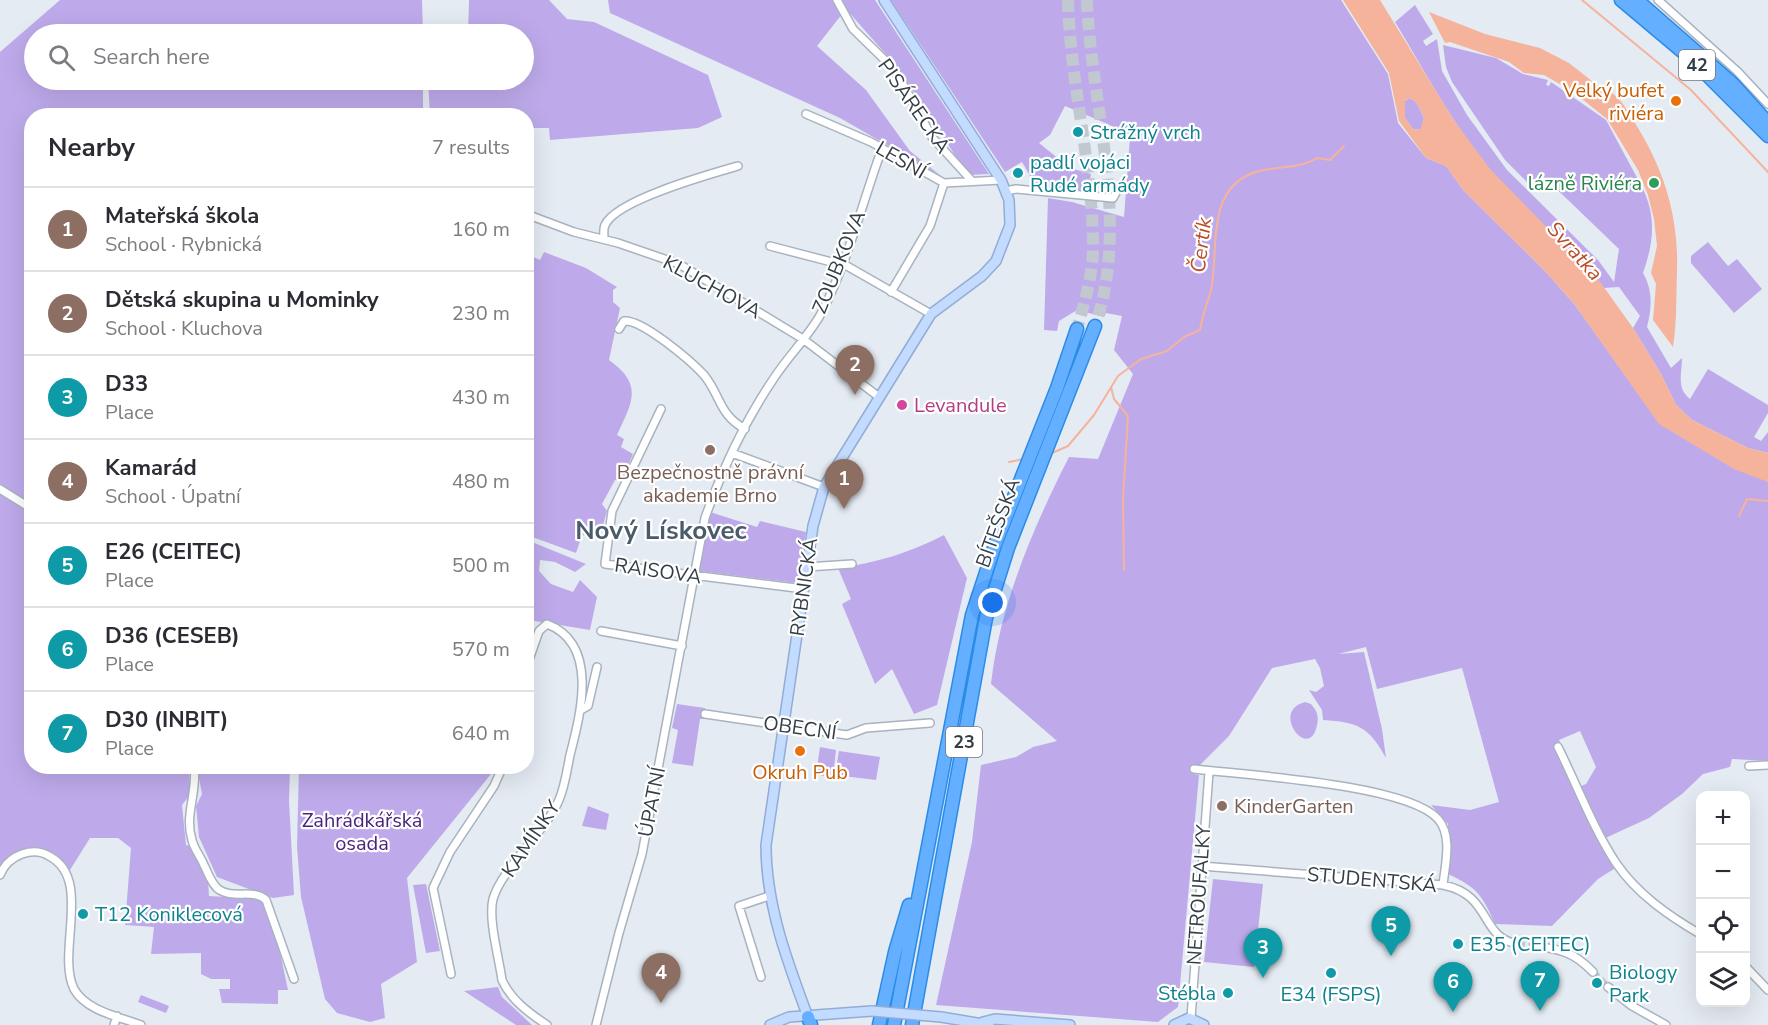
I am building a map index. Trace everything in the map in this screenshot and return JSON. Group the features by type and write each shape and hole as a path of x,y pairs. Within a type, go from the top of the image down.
{"highway":[{"name":"42","path":"1621,0 1690,58 1768,136"},
{"name":"42","path":"1637,0 1725,77 1768,123"},
{"name":"BÍTEŠSKÁ","path":"912,1025 986,618 1008,548 1095,326"},
{"name":"BÍTEŠSKÁ","path":"894,1025 972,615 994,544 1057,387 1077,329"},
{"path":"879,1025 895,952 927,846"}],"street":[{"name":"PISÁRECKÁ","path":"837,0 853,28 895,70 932,137 972,182"},
{"name":"PISÁRECKÁ","path":"884,0 1001,180"},
{"path":"1658,0 1737,71 1768,104"},
{"name":"LESNÍ","path":"806,114 871,142 885,152 944,183 1001,180"},
{"name":"ZOUBKOVA","path":"694,576 705,518 732,453 773,379 821,313 842,264 879,157 885,152"},
{"path":"604,239 605,225 618,212 694,178 738,166"},
{"name":"RYBNICKÁ","path":"809,1021 769,896 766,845 813,526 824,487 931,314 982,276 996,261 1010,225 1006,191 1001,180"},
{"path":"891,292 930,226 944,183"},
{"path":"1006,191 1016,189 1113,198 1118,189"},
{"name":"KLUCHOVA","path":"534,217 574,232 604,239 679,264 803,339 879,397"},
{"path":"770,246 842,264 931,314"},
{"path":"619,329 624,321 631,321 657,336 691,363 713,389 724,414 745,429"},
{"name":"RAISOVA","path":"661,410 612,511 605,564 804,589"},
{"path":"732,453 824,487"},
{"path":"0,489 24,504"},
{"path":"807,567 852,564"},
{"name":"ÚPATNÍ","path":"596,1025 642,854 694,576"},
{"name":"KAMÍNKY","path":"534,645 539,631 544,625 551,625 567,639 579,657 582,676 581,710 560,799 493,899 492,914 506,990 518,1003 547,1025"},
{"path":"601,631 682,646"},
{"path":"581,710 588,706 597,667"},
{"name":"OBECNÍ","path":"705,714 847,735 866,728 930,723"},
{"path":"1558,747 1617,864 1649,900 1696,931"},
{"path":"1749,766 1768,765"},
{"path":"1194,769 1311,781 1404,799 1418,804 1439,820 1446,843 1443,885"},
{"name":"NETROUFALKY","path":"1191,1018 1209,772"},
{"path":"195,774 196,790 189,815 192,841 215,886 232,895 260,895 266,900 294,979"},
{"path":"451,974 433,888 450,852 494,786 499,774"},
{"path":"0,875 11,860 33,852 52,857 64,869 71,889 70,976 74,987 85,1002 141,1025"},
{"name":"STUDENTSKÁ","path":"1201,866 1443,885 1461,889 1475,899 1498,936 1518,944"},
{"path":"761,977 739,906 769,896"},
{"path":"1534,946 1574,954 1593,972"},
{"path":"1750,971 1768,990"},
{"path":"1608,987 1638,1011 1666,1025"},
{"path":"797,1025 872,1011 941,1017 985,1024 995,1019 1070,1025"},
{"path":"114,1025 117,1016"},
{"path":"770,1025 789,1017 809,1021"},
{"path":"1174,1025 1191,1018 1204,1025"}],"green space":[{"path":"60,0 422,0 423,24 32,24"},
{"path":"469,0 549,0 567,19 594,22 708,75 722,117 698,128 550,140 549,128 534,128 534,108 430,108 429,90 534,90 534,24 468,24"},
{"path":"608,0 875,0 989,174 968,175 898,68 846,9 817,46 866,90 910,151 941,176 840,118 610,13"},
{"path":"891,0 1341,0 1388,74 1398,123 1426,158 1446,166 1464,191 1546,272 1575,305 1659,423 1768,482 1768,761 1732,759 1730,767 1703,774 1682,794 1649,818 1601,840 1617,867 1598,879 1552,926 1495,924 1478,893 1448,874 1448,824 1431,805 1470,810 1499,802 1462,668 1377,689 1366,647 1338,654 1364,652 1382,729 1386,758 1374,739 1361,728 1345,722 1323,720 1322,710 1309,690 1316,692 1324,686 1320,668 1315,659 1272,668 1229,736 1200,765 1194,765 1194,774 1199,775 1178,1007 1158,1022 936,1005 972,842 981,765 1016,757 1033,747 1057,741 991,684 995,654 1010,596 1031,539 1069,457 1098,459 1133,374 1114,350 1122,316 1106,313 1104,317 1077,310 1059,321 1057,331 1044,330 1048,198 1072,202 1124,217 1130,137 1110,125 1065,106 1050,135 1039,143 1070,168 1091,174 1088,193 1037,188 1022,162 1005,172","holes":["1580,731 1596,767 1586,784 1581,786 1559,740"]},
{"path":"1415,5 1433,34 1423,41 1426,46 1437,39 1442,71 1467,115 1507,170 1598,260 1614,282 1619,249 1542,175 1528,183 1505,160 1452,82 1446,67 1443,45 1496,58 1523,74 1548,80 1546,85 1549,86 1551,82 1606,120 1641,185 1636,188 1637,191 1643,189 1652,221 1651,242 1643,273 1649,286 1651,299 1647,327 1671,368 1682,358 1681,385 1690,399 1708,369 1768,405 1768,413 1754,437 1761,441 1768,432 1768,453 1748,448 1692,420 1676,405 1661,374 1633,328 1640,316 1619,287 1604,288 1505,187 1478,155 1395,22"},
{"path":"24,31 24,90 423,90 423,108 24,108 24,501 0,486 0,52"},
{"path":"1410,98 1417,103 1424,118 1421,130 1413,129 1405,118 1405,101"},
{"path":"1708,242 1728,266 1737,259 1762,289 1734,313 1691,263 1691,256"},
{"path":"544,252 586,268 617,287 613,290 613,302 620,308 609,360 627,378 632,394 627,413 617,435 624,439 621,447 633,454 621,481 615,480 602,504 607,511 603,525 596,525 595,537 582,535 576,553 534,538 534,257 540,260"},
{"path":"0,493 24,507 24,774 189,774 190,795 182,805 186,845 194,847 208,879 209,896 262,899 275,929 288,990 278,990 278,1004 222,1003 219,989 230,989 230,979 211,979 201,974 201,953 151,954 154,927 125,925 131,848 118,838 90,838 70,870 55,854 36,848 17,853 0,866"},
{"path":"710,512 757,527 760,521 806,532 797,583 699,571"},
{"path":"944,535 967,578 937,705 914,714 892,669 875,684 842,604 851,599 838,568 892,556"},
{"path":"534,543 586,564 575,572 555,562 540,560 539,571 551,584 573,592 580,580 597,597 590,630 534,621"},
{"path":"1305,702 1311,704 1318,719 1313,735 1307,739 1295,731 1291,723 1291,715 1295,707"},
{"path":"677,704 705,708 704,719 700,719 693,766 672,763 678,730 672,728"},
{"path":"820,747 836,750 833,777 816,775"},
{"path":"839,751 880,757 876,780 835,775"},
{"path":"198,774 290,774 294,895 273,898 217,877 199,837 196,806 202,794"},
{"name":"Zahrádkářská osada","path":"299,774 491,774 407,878 417,962 381,984 385,1018 370,1022 337,1013 325,999 301,897 297,847"},
{"path":"588,806 609,814 606,830 582,826"},
{"path":"1213,879 1263,884 1254,967 1204,962"},
{"path":"426,884 440,951 426,953 413,885"},
{"path":"498,987 502,997 532,1025 516,1025 464,991"},
{"path":"141,995 169,1006 166,1013 138,1002"}],"shaded area":[{"path":"1343,0 1380,0 1453,119 1490,169 1601,283 1633,328 1661,374 1676,405 1692,420 1748,448 1768,453 1768,482 1734,469 1659,424 1575,305 1546,272 1464,191 1446,166 1426,158 1399,121 1389,73","holes":["1410,98 1417,103 1424,118 1420,130 1413,129 1405,118 1405,101"]},
{"name":"lázně Riviéra","path":"1429,12 1485,34 1540,48 1569,63 1602,89 1612,93 1624,105 1653,156 1672,212 1677,252 1676,319 1673,347 1653,320 1656,284 1651,273 1657,246 1648,195 1638,170 1607,119 1572,91 1544,75 1524,73 1509,62 1450,42 1445,43"}],"waterway":[{"path":"1582,0 1691,90 1768,172"},
{"name":"Čertík","path":"1050,454 1068,446 1094,415 1118,376 1141,359 1167,351 1184,337 1200,330 1211,290 1219,212 1233,185 1255,172 1301,165 1317,158 1330,160 1344,146"},
{"name":"Čertík","path":"1111,387 1114,399 1128,416 1123,498 1124,570"},
{"name":"Čertík","path":"1009,462 1024,459"},
{"path":"1739,516 1747,499 1768,501"}],"tunnel":[{"path":"1068,0 1073,63 1090,189 1093,252 1087,291 1077,329"},
{"path":"1087,0 1109,205 1110,246 1105,286 1095,326"},
{"path":"1518,944 1534,946"},
{"path":"1593,972 1608,987"}],"place":[{"name":"Velký bufet riviéra","path":"1676,101"},
{"name":"Strážný vrch","path":"1078,132"},
{"name":"padlí vojáci Rudé armády","path":"1018,173"},
{"name":"lázně Riviéra","path":"1654,183"},
{"name":"Dětská skupina u Mominky","path":"855,395"},
{"name":"Levandule","path":"902,405"},
{"name":"Bezpečnostně právní akademie Brno","path":"710,450"},
{"name":"Mateřská škola","path":"844,509"},
{"name":"Okruh Pub","path":"800,751"},
{"name":"KinderGarten","path":"1222,806"},
{"name":"T12 Koniklecová","path":"83,914"},
{"name":"E35 (CEITEC)","path":"1458,944"},
{"name":"E26 (CEITEC)","path":"1391,956"},
{"name":"E34 (FSPS)","path":"1331,973"},
{"name":"D33","path":"1263,978"},
{"name":"Biology Park","path":"1597,983"},
{"name":"Stébla","path":"1228,993"},
{"name":"Kamarád","path":"661,1003"},
{"name":"D30 (INBIT)","path":"1540,1011"},
{"name":"D36 (CESEB)","path":"1453,1012"}],"district":[{"name":"Nový Lískovec","path":"661,530"}],"water label":[{"name":"Svratka","path":"1575,251"}]}
